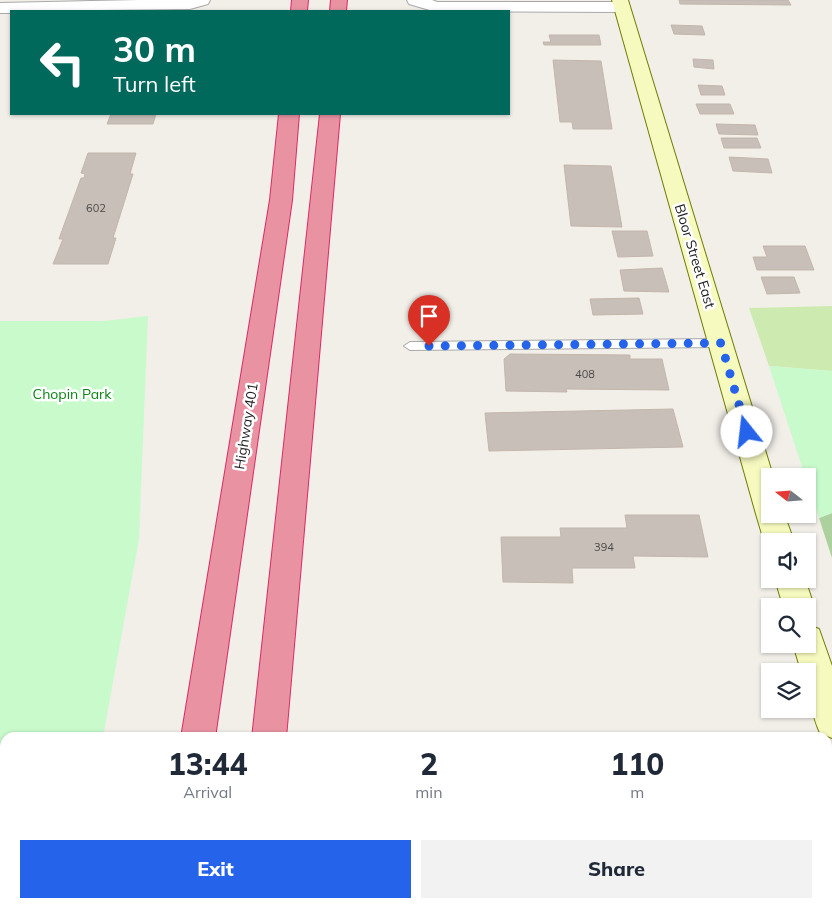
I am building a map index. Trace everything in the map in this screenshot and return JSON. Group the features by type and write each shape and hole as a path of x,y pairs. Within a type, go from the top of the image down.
{"highway":[{"name":"Highway 401","path":"199,732 281,200 289,115"},
{"path":"270,732 330,115"}],"main road":[{"name":"Bloor Street East","path":"621,4 761,482"},
{"path":"812,653 832,722"}],"street":[{"path":"414,0 436,7 621,4"},
{"path":"0,8 196,2"}],"lane":[{"path":"410,346 721,343"}],"green space":[{"path":"832,306 832,371 769,366 749,308"},
{"name":"Chopin Park","path":"148,316 139,539 104,732 0,732 0,321 104,321"},
{"path":"769,366 832,371 832,513 819,518 816,508 816,468 802,468"},
{"path":"832,513 832,558 819,518"}],"building":[{"path":"679,0 788,0 791,5 680,4"},
{"path":"671,25 702,26 705,35 674,34"},
{"path":"549,35 599,35 601,45 544,45 543,42 551,42"},
{"path":"693,59 713,60 714,69 694,67"},
{"path":"553,60 601,61 612,129 573,129 572,122 560,122"},
{"path":"698,85 722,86 725,95 701,95"},
{"path":"696,104 730,104 734,114 700,114"},
{"path":"111,115 156,115 153,124 107,124"},
{"path":"716,124 755,125 758,135 719,134"},
{"path":"721,138 757,138 761,148 724,148"},
{"path":"88,153 136,153 130,174 133,174 113,238 116,238 108,264 53,264 63,239 59,239 81,178 84,178 85,174 81,173"},
{"path":"729,157 768,159 772,173 733,171"},
{"path":"564,165 611,166 622,227 571,226"},
{"path":"612,231 647,231 653,256 618,257"},
{"path":"763,246 805,246 814,270 757,270 753,257 767,257"},
{"path":"662,268 669,292 624,291 620,270"},
{"path":"761,277 794,277 800,293 767,294"},
{"path":"639,298 643,314 593,315 590,299"},
{"path":"510,354 630,355 630,359 662,359 669,390 566,389 567,392 506,391 504,359"},
{"path":"673,409 683,447 489,451 485,413"},
{"path":"625,515 699,515 708,557 633,556 635,568 572,568 573,583 503,582 501,537 561,537 560,528 627,528"}],"route":[{"path":"429,346 721,343 747,432"}]}
